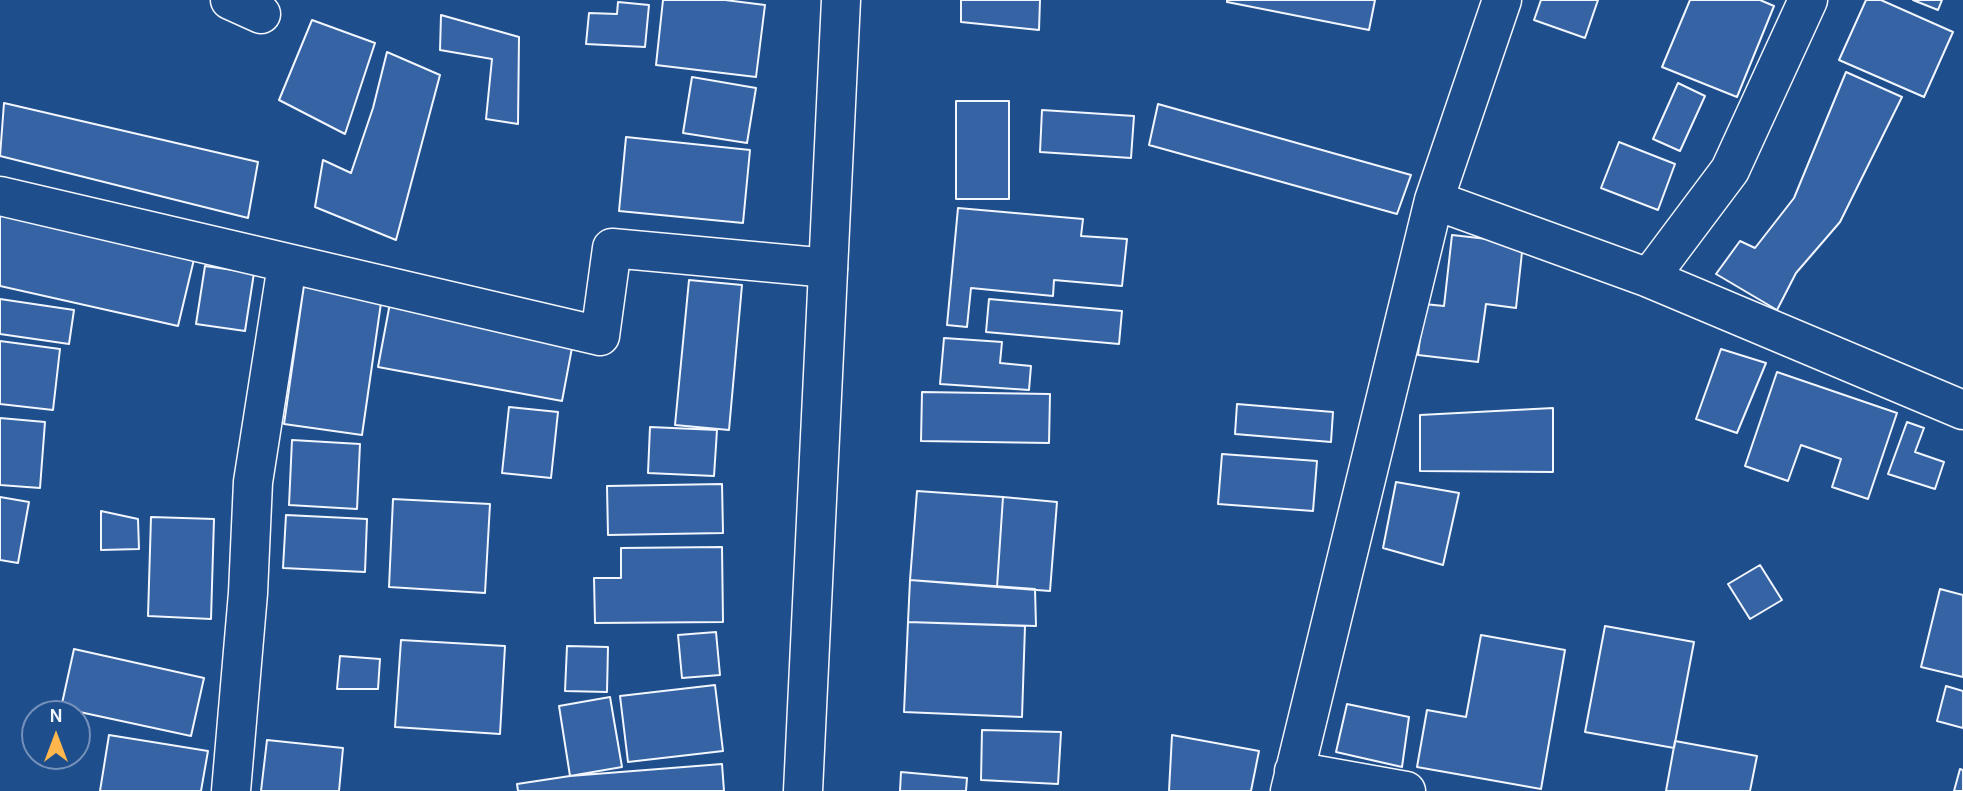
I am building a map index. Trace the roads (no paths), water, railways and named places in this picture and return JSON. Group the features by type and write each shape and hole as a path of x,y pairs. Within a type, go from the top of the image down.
{"street":[{"path":"803,791 841,0"},
{"path":"1406,791 1292,781 1434,200 1502,0"},
{"path":"1649,278 1730,170 1808,0"},
{"path":"0,196 600,336 611,248 828,268"},
{"path":"1434,200 1649,278 1963,410"},
{"path":"231,791 248,593 253,482 287,265"}]}
